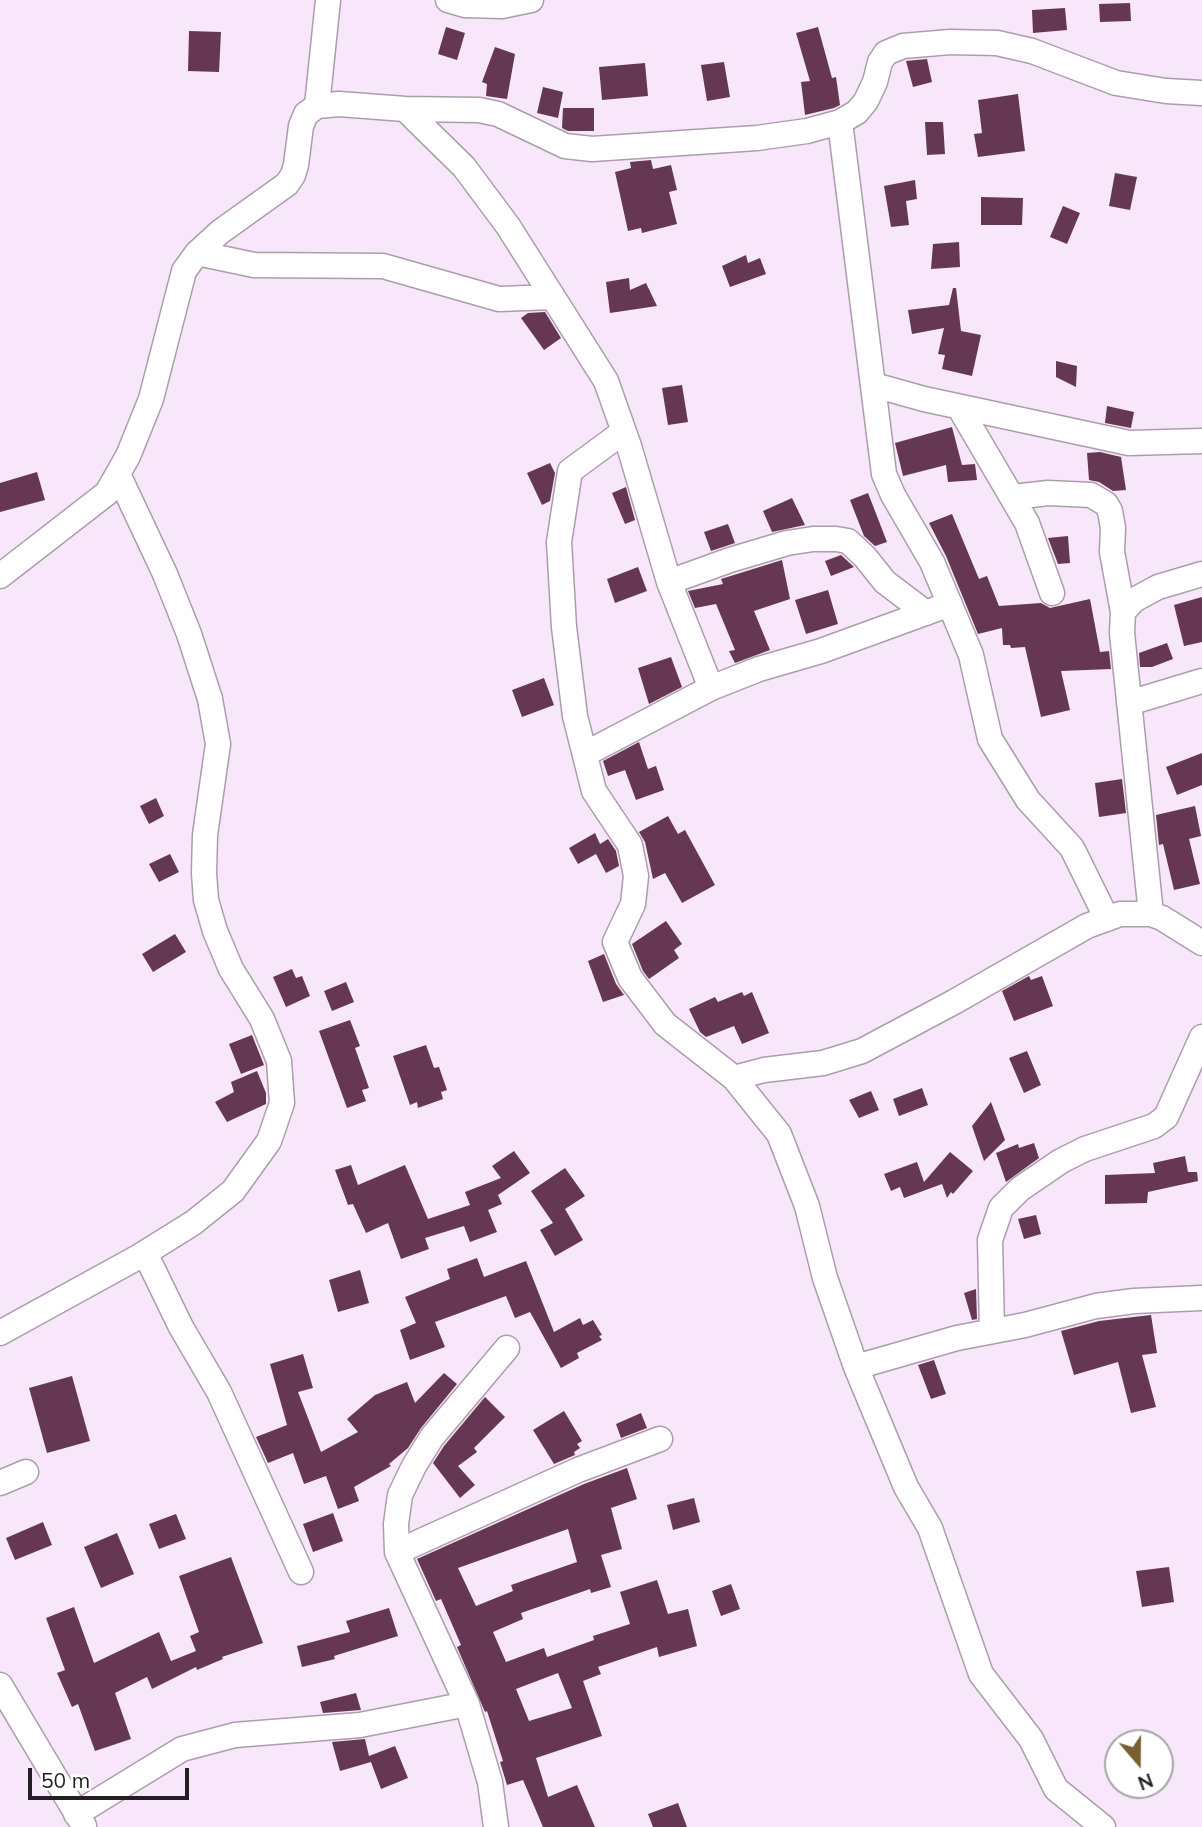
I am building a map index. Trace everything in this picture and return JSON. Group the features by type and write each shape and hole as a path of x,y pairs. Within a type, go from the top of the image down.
{"street":[{"path":"317,106 328,0"},
{"path":"448,0 465,5 502,6 531,0"},
{"path":"0,576 107,493 151,399 184,271 197,253 220,232 287,184 296,165 301,126 306,114 317,106 340,104 405,109 479,110 498,114 565,146 593,149 757,138 807,131 840,122 857,112 866,101 886,53 903,46 940,43 997,43 1044,54 1116,83 1166,91 1202,93"},
{"path":"405,109 464,167 508,226 606,381 668,582 711,688"},
{"path":"840,122 884,474 893,495 932,562 971,655 990,739 1028,800 1072,849 1107,919"},
{"path":"197,253 254,265 383,266 499,299 553,297"},
{"path":"874,385 959,407 1129,443 1202,441"},
{"path":"959,407 1013,497 1035,543 1052,593"},
{"path":"623,432 570,471 559,542 564,627 573,707 594,791 630,845 636,876 633,905 615,942 630,978 665,1024 734,1078 779,1134 807,1206 825,1278 856,1367 906,1487 930,1528 981,1674 1031,1740 1056,1789 1103,1827"},
{"path":"0,1333 145,1253 193,1223 233,1191 269,1141 282,1103 279,1061 262,1019 231,969 206,900 205,835 218,744 210,699 189,634 165,575 118,474"},
{"path":"1013,497 1048,493 1091,495 1106,504 1110,511 1114,528 1112,552 1123,612 1122,633 1150,914"},
{"path":"668,582 787,544 813,539 836,539 848,541 885,582 926,613"},
{"path":"1123,612 1134,600 1158,587 1202,574"},
{"path":"585,754 711,688 950,604"},
{"path":"1129,703 1202,681"},
{"path":"734,1078 764,1070 823,1063 862,1051 1087,926 1120,914 1150,914 1172,923 1202,943"},
{"path":"992,1330 990,1240 1001,1208 1020,1189 1061,1161 1085,1149 1154,1126 1166,1117 1202,1037"},
{"path":"145,1253 181,1327 219,1392 301,1572"},
{"path":"856,1367 992,1330 1025,1325 1096,1306 1134,1301 1202,1298"},
{"path":"496,1827 490,1782 467,1704 397,1552 396,1524 400,1495 432,1437 507,1348"},
{"path":"397,1552 578,1470 660,1439"},
{"path":"0,1483 26,1472"},
{"path":"0,1685 80,1820 183,1749 235,1735 360,1725 467,1704"}],"building":[{"path":"1130,3 1131,21 1100,22 1099,4"},
{"path":"1065,8 1067,30 1033,33 1032,10"},
{"path":"446,27 465,33 457,60 438,54"},
{"path":"818,27 832,78 836,77 840,105 805,115 801,82 810,81 796,33"},
{"path":"189,31 221,32 219,72 188,71"},
{"path":"495,47 515,54 507,99 486,96 487,84 482,82"},
{"path":"927,59 932,82 913,87 906,61"},
{"path":"724,62 730,97 707,101 701,65"},
{"path":"645,63 648,96 602,100 599,67"},
{"path":"543,87 563,92 558,118 537,113"},
{"path":"1018,94 1025,151 978,157 974,134 982,133 978,100"},
{"path":"563,108 594,108 594,131 568,131 562,128"},
{"path":"925,122 943,122 945,154 927,155"},
{"path":"651,160 653,169 671,165 677,190 669,192 677,224 642,233 641,228 628,231 615,172 631,168 630,162"},
{"path":"1115,173 1137,177 1130,210 1109,206"},
{"path":"915,180 917,199 906,201 909,225 891,227 884,186"},
{"path":"981,197 1023,198 1022,225 981,225"},
{"path":"1063,206 1080,213 1067,244 1050,237"},
{"path":"959,242 960,267 931,269 933,244"},
{"path":"746,255 748,263 760,258 766,274 730,287 722,266"},
{"path":"629,278 630,290 646,283 657,306 610,313 606,282"},
{"path":"953,288 956,288 961,331 981,335 972,376 942,369 945,355 938,354 944,328 912,334 908,310 949,305"},
{"path":"545,312 561,338 544,350 521,318 528,313"},
{"path":"1056,361 1077,366 1076,387 1056,377"},
{"path":"682,385 688,422 668,425 662,388"},
{"path":"1107,406 1134,412 1131,428 1105,423"},
{"path":"952,427 962,465 975,464 977,480 948,482 946,465 903,476 895,443"},
{"path":"1100,452 1121,457 1126,490 1113,491 1099,482 1089,480 1087,453"},
{"path":"550,463 555,473 550,501 542,505 527,473"},
{"path":"37,472 45,500 0,512 0,483"},
{"path":"626,487 635,520 625,524 612,493"},
{"path":"868,493 887,542 875,546 864,536 850,500"},
{"path":"792,498 805,525 772,532 763,511"},
{"path":"952,514 979,579 987,576 999,606 1041,603 1050,608 1090,599 1100,652 1109,651 1111,669 1061,671 1070,710 1041,717 1025,647 1011,648 1010,645 1003,645 1002,628 978,634 946,556 929,523"},
{"path":"728,524 735,543 711,551 704,532"},
{"path":"1068,536 1070,563 1058,564 1048,538"},
{"path":"841,555 854,567 831,576 825,561"},
{"path":"782,560 790,599 754,611 770,650 735,663 729,651 735,650 716,604 695,608 688,591 723,584 721,579"},
{"path":"638,567 647,591 615,603 607,579"},
{"path":"828,590 838,624 806,634 795,600"},
{"path":"1202,597 1202,642 1184,646 1174,605"},
{"path":"1167,643 1173,659 1152,667 1140,667 1139,653"},
{"path":"671,657 682,687 649,704 638,668"},
{"path":"544,678 554,705 522,717 512,690"},
{"path":"639,742 648,769 656,766 664,790 636,800 625,770 608,776 603,761"},
{"path":"1202,753 1202,785 1177,795 1166,767"},
{"path":"1122,779 1126,813 1099,817 1095,783"},
{"path":"156,798 164,816 149,824 140,806"},
{"path":"1195,806 1201,836 1189,839 1200,884 1174,890 1163,844 1159,845 1156,815"},
{"path":"668,816 678,834 685,830 715,885 682,903 665,873 653,879 645,842 639,832"},
{"path":"595,833 600,844 608,839 616,851 619,866 606,873 596,854 578,864 569,848"},
{"path":"170,854 179,872 159,882 149,864"},
{"path":"666,921 682,944 674,950 679,958 649,979 632,944"},
{"path":"175,934 186,952 153,972 142,954"},
{"path":"604,954 616,984 624,995 603,1002 588,961"},
{"path":"292,969 296,978 302,976 310,996 286,1007 273,977"},
{"path":"1029,976 1031,980 1042,976 1053,1006 1014,1021 1002,991"},
{"path":"346,982 354,1002 332,1011 324,991"},
{"path":"742,992 744,996 752,992 769,1033 742,1044 734,1026 706,1037 700,1032 689,1009 715,997 718,1002"},
{"path":"350,1020 360,1046 355,1048 369,1088 362,1090 366,1101 347,1108 319,1031"},
{"path":"252,1035 264,1065 241,1074 229,1044"},
{"path":"426,1045 434,1068 439,1067 447,1090 441,1092 443,1099 418,1108 417,1102 410,1105 393,1056"},
{"path":"1027,1051 1041,1085 1024,1093 1009,1058"},
{"path":"257,1071 266,1093 266,1104 227,1122 215,1102 234,1092 231,1082"},
{"path":"922,1088 928,1105 899,1116 893,1099"},
{"path":"871,1091 879,1110 859,1118 849,1100"},
{"path":"991,1102 1005,1140 984,1161 972,1126"},
{"path":"1034,1143 1039,1158 1006,1182 996,1153 1018,1144 1019,1148"},
{"path":"514,1151 530,1173 498,1195 502,1204 488,1210 497,1232 470,1242 464,1226 425,1238 429,1249 401,1259 388,1223 366,1233 353,1204 348,1205 335,1170 351,1165 358,1185 405,1165 428,1219 470,1205 465,1192 501,1178 492,1166"},
{"path":"950,1152 973,1171 947,1198 942,1184 904,1198 900,1187 891,1191 884,1174 917,1162 924,1182"},
{"path":"1185,1156 1188,1172 1197,1172 1198,1181 1148,1192 1147,1203 1105,1204 1105,1175 1155,1173 1153,1163"},
{"path":"565,1168 585,1196 565,1209 583,1240 555,1256 540,1230 553,1223 531,1191"},
{"path":"1036,1215 1041,1234 1024,1239 1018,1219"},
{"path":"477,1258 484,1277 526,1261 554,1332 580,1318 583,1325 593,1320 602,1340 577,1353 579,1358 561,1368 530,1312 515,1318 506,1296 435,1322 445,1347 410,1360 400,1330 416,1323 405,1297 450,1279 447,1269"},
{"path":"360,1270 369,1303 338,1312 329,1280"},
{"path":"976,1289 977,1319 972,1320 964,1293"},
{"path":"1151,1315 1157,1353 1142,1355 1156,1407 1131,1413 1118,1362 1074,1375 1061,1331 1099,1321"},
{"path":"303,1354 313,1388 298,1392 321,1452 358,1432 347,1419 375,1395 407,1382 415,1403 444,1373 457,1384 408,1448 389,1464 391,1466 354,1487 359,1501 338,1509 326,1476 304,1484 293,1453 268,1463 256,1437 287,1425 270,1364"},
{"path":"934,1360 946,1394 931,1399 918,1365"},
{"path":"72,1376 90,1441 47,1453 29,1388"},
{"path":"485,1397 505,1417 474,1448 477,1452 458,1466 475,1485 460,1498 433,1463"},
{"path":"564,1411 582,1441 577,1444 580,1448 574,1452 575,1455 554,1464 533,1430"},
{"path":"641,1413 647,1428 621,1438 616,1424"},
{"path":"627,1468 637,1499 611,1508 622,1549 601,1555 611,1587 591,1593 590,1589 521,1613 523,1619 493,1632 506,1662 544,1648 547,1657 594,1640 593,1636 630,1624 620,1592 657,1580 668,1614 688,1609 697,1646 659,1657 657,1647 598,1667 601,1674 583,1681 602,1736 536,1758 548,1797 577,1785 595,1827 543,1827 523,1780 507,1785 500,1762 503,1761 487,1711 485,1712 457,1647 461,1645 441,1599 436,1601 417,1559 584,1484","holes":["568,1529 577,1562 511,1585 513,1591 476,1606 458,1568","558,1673 572,1708 529,1721 516,1689"]},
{"path":"694,1498 700,1522 673,1530 667,1505"},
{"path":"333,1513 343,1541 313,1552 303,1524"},
{"path":"176,1514 186,1539 159,1549 149,1524"},
{"path":"43,1522 52,1545 15,1560 6,1538"},
{"path":"117,1533 134,1574 101,1588 84,1547"},
{"path":"231,1557 263,1643 222,1657 223,1659 197,1670 196,1667 152,1689 147,1677 115,1693 131,1739 95,1751 78,1704 72,1707 57,1673 65,1670 46,1618 74,1607 94,1663 159,1632 171,1661 196,1651 190,1636 199,1632 179,1576"},
{"path":"1169,1567 1174,1602 1142,1607 1136,1571"},
{"path":"731,1584 740,1609 721,1616 712,1591"},
{"path":"389,1608 398,1636 334,1656 335,1659 302,1667 297,1646 350,1632 346,1621"},
{"path":"356,1693 361,1710 323,1713 320,1702"},
{"path":"365,1739 369,1756 395,1746 408,1778 381,1789 371,1762 340,1771 332,1742"},
{"path":"678,1803 687,1827 653,1827 648,1814"}]}
